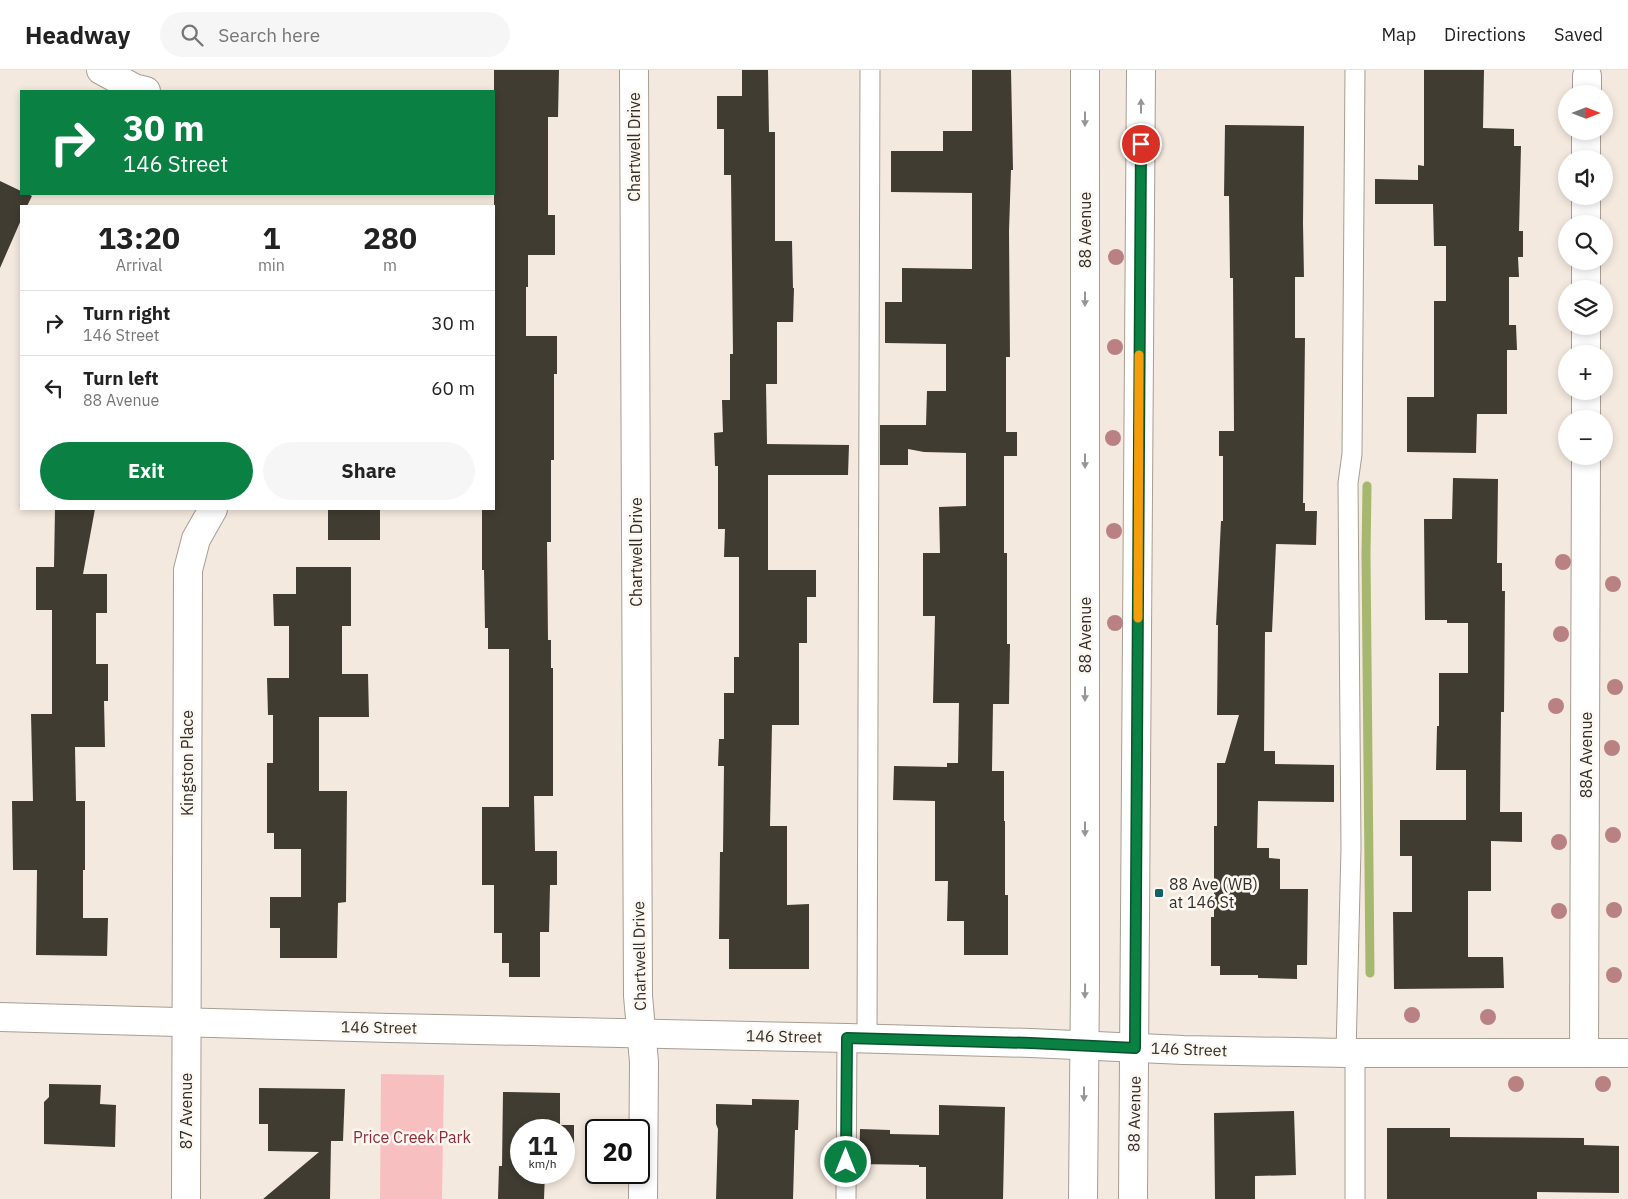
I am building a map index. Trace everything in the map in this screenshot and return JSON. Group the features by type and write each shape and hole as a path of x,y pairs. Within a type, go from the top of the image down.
{"street":[{"path":"101,70 134,88 142,90"},
{"name":"Chartwell Drive","path":"634,70 638,996 644,1062 643,1199"},
{"name":"88 Avenue","path":"1083,1199 1085,70"},
{"name":"88 Avenue","path":"1133,1199 1141,70"},
{"name":"88A Avenue","path":"1584,1053 1586,465"},
{"name":"Kingston Place","path":"186,1022 188,570 196,539 212,510"},
{"name":"146 Street","path":"0,1017 857,1038 1183,1050 1350,1053 1628,1053"},
{"name":"87 Avenue","path":"186,1022 186,1199"}],"lane":[{"path":"846,1199 857,1038 870,70"},
{"path":"1355,70 1352,454 1348,482 1351,848 1350,1053 1355,1199"}],"green space":[{"name":"Price Creek Park","path":"381,1074 444,1075 442,1199 380,1199"}],"building":[{"path":"494,70 559,70 558,117 548,117 548,215 555,215 555,255 528,255 528,287 526,287 526,336 557,336 557,374 554,374 554,460 551,460 551,542 547,542 548,640 551,640 551,668 553,668 553,796 534,796 535,851 557,851 557,885 550,885 549,932 540,932 540,977 509,977 509,963 502,963 502,933 494,933 494,885 482,885 482,807 509,807 509,649 488,649 488,628 485,628 484,570 482,570 482,510 495,510"},
{"path":"742,70 768,70 769,132 775,132 775,241 792,241 793,322 777,322 777,384 766,384 767,444 849,445 848,475 768,475 768,570 816,570 816,597 807,597 807,643 799,643 799,725 772,725 770,826 787,826 787,905 809,904 809,969 729,969 729,939 719,939 720,852 723,852 724,766 718,766 719,739 724,739 724,693 734,693 734,657 739,657 739,557 724,557 725,529 718,529 718,466 715,466 714,433 723,432 722,400 730,400 730,354 733,354 731,175 724,175 724,129 717,129 717,96 742,96"},
{"path":"972,70 1011,70 1013,170 1011,170 1009,231 1010,357 1006,357 1006,432 1017,432 1017,456 1004,456 1004,553 1007,553 1007,644 1010,644 1009,704 993,704 992,771 1004,771 1005,895 1008,895 1008,955 964,955 964,921 947,921 948,881 935,881 935,801 893,800 894,766 947,767 947,763 958,763 959,703 933,703 935,616 923,616 923,553 940,553 939,507 966,506 966,453 924,452 908,449 908,465 880,465 880,425 926,425 927,391 946,391 946,344 885,343 885,302 902,302 902,268 972,269 972,193 891,192 891,151 943,151 943,131 972,131"},
{"path":"1424,70 1484,70 1483,128 1514,129 1514,146 1521,146 1519,231 1523,231 1523,257 1518,257 1519,277 1509,277 1509,325 1516,325 1517,350 1507,350 1507,414 1477,414 1476,453 1407,452 1407,397 1434,397 1434,301 1446,301 1446,246 1434,246 1433,204 1375,204 1375,179 1418,180 1418,165 1424,166"},
{"path":"1225,125 1304,126 1304,277 1295,277 1295,338 1305,338 1303,503 1305,503 1305,511 1317,511 1316,545 1276,544 1272,632 1265,632 1264,751 1275,751 1275,764 1334,765 1334,802 1258,801 1257,848 1269,848 1269,858 1280,859 1280,889 1308,889 1307,965 1297,965 1297,979 1258,978 1258,975 1220,975 1220,966 1211,966 1211,917 1214,917 1214,826 1217,826 1217,763 1225,763 1239,715 1217,715 1218,625 1216,625 1221,521 1223,521 1223,456 1219,456 1219,431 1234,431 1233,278 1230,278 1229,196 1224,196"},
{"path":"0,181 20,191 20,195 32,196 28,205 20,205 20,222 0,268"},
{"path":"1453,478 1498,479 1497,563 1502,563 1502,591 1505,591 1504,712 1501,712 1500,812 1522,812 1522,842 1491,841 1491,891 1468,891 1468,957 1503,957 1504,988 1394,989 1393,912 1412,912 1412,856 1400,856 1400,820 1466,820 1466,770 1436,770 1437,726 1439,726 1439,673 1468,673 1468,623 1447,623 1447,620 1425,620 1424,519 1452,519"},
{"path":"55,510 95,510 83,574 107,574 107,613 96,613 96,664 108,664 108,701 104,701 105,747 75,747 76,801 85,801 83,918 108,918 107,956 36,955 37,870 13,870 12,801 33,801 31,714 52,714 52,610 36,610 36,567 54,567"},
{"path":"328,510 380,510 380,540 328,540"},
{"path":"296,567 351,567 351,626 342,626 342,674 368,674 369,717 319,717 319,791 347,791 346,902 338,903 337,958 280,958 280,928 270,928 270,897 301,897 301,849 274,849 274,833 267,833 267,763 273,763 273,715 268,715 267,678 289,678 289,626 274,626 273,594 296,594"},
{"path":"49,1084 101,1085 100,1104 116,1105 115,1147 44,1144 44,1102 49,1097"},
{"path":"259,1088 345,1089 343,1141 331,1141 330,1199 263,1199 319,1152 268,1151 268,1124 259,1124"},
{"path":"503,1092 560,1093 560,1119 510,1119 510,1184 545,1184 544,1199 498,1199 499,1166 502,1166"},
{"path":"752,1099 799,1100 798,1130 795,1130 793,1199 716,1199 718,1129 716,1124 716,1104 752,1105"},
{"path":"939,1105 1005,1107 1003,1199 926,1199 926,1167 919,1167 919,1165 859,1164 860,1129 890,1130 890,1134 939,1135"},
{"path":"1294,1111 1296,1175 1255,1176 1255,1199 1215,1199 1214,1113"},
{"path":"1387,1128 1450,1128 1450,1137 1584,1138 1584,1145 1619,1146 1619,1193 1537,1192 1537,1199 1387,1199"}],"waterway":[{"path":"1367,486 1370,973"}],"slow traffic":[{"path":"1138,618 1139,355"}],"place":[{"name":"88 Ave (WB) at 146 St","path":"1159,893"}],"route":[{"path":"846,1162 847,1038 1135,1048 1141,144"}]}
